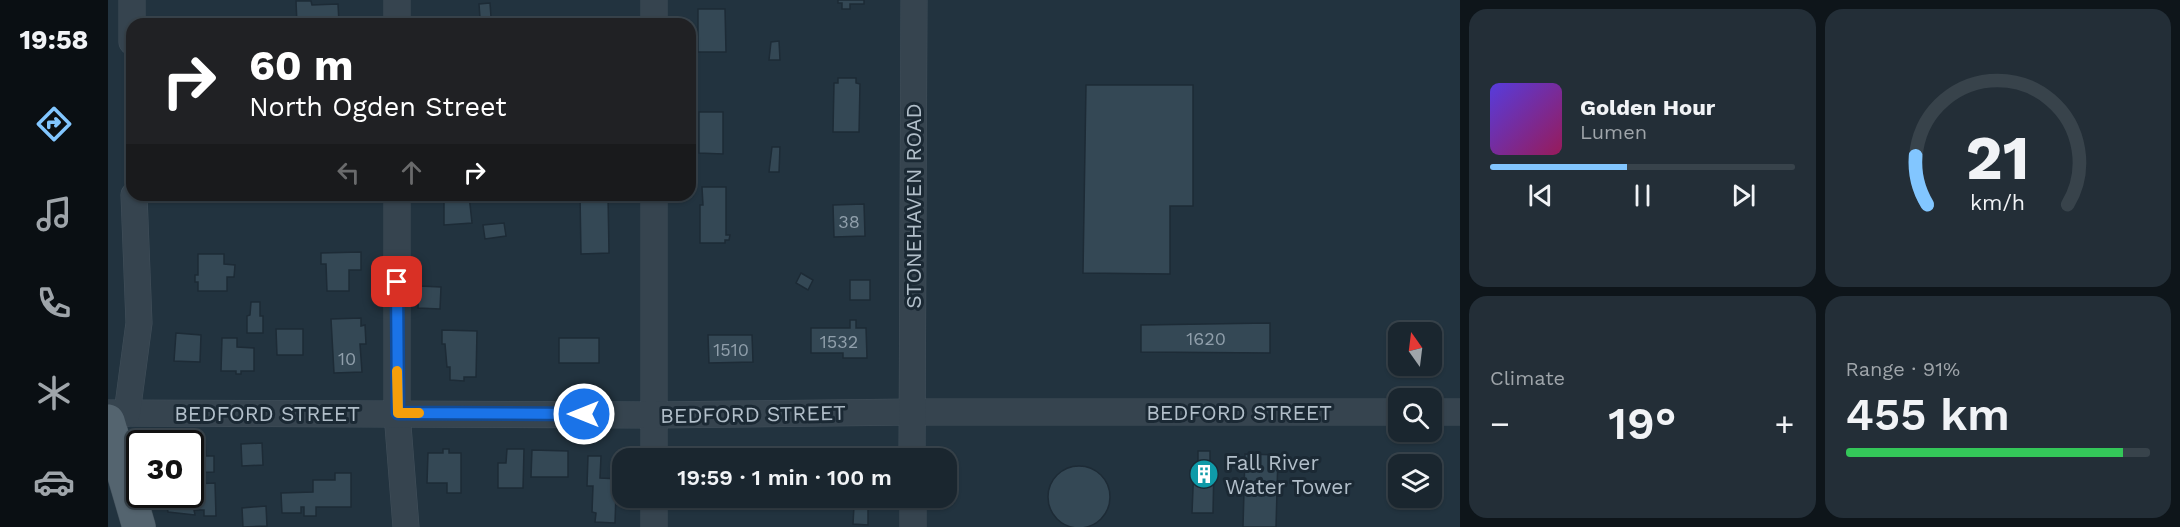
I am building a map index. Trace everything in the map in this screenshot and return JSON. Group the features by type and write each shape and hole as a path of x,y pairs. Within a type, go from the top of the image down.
{"main road":[{"path":"114,416 139,527"}],"street":[{"path":"132,0 132,18"},
{"path":"397,0 397,18"},
{"path":"654,0 654,18"},
{"name":"STONEHAVEN ROAD","path":"912,448 914,0"},
{"path":"114,416 139,323 134,201"},
{"path":"397,201 398,413 406,527"},
{"path":"654,201 654,448"},
{"name":"BEDFORD STREET","path":"114,416 398,413 654,415 912,412 1388,412"},
{"path":"1442,412 1460,412"},
{"path":"654,508 654,527"},
{"path":"913,508 913,527"}],"building":[{"path":"838,0 864,0 864,4 850,4 850,9 842,9 842,3 838,3"},
{"path":"296,1 311,1 312,5 338,4 339,18 297,18"},
{"path":"490,3 491,17 480,18 479,4"},
{"path":"698,9 725,9 726,52 698,52"},
{"path":"779,41 780,60 769,60 771,42"},
{"path":"838,78 856,78 856,83 860,84 859,132 833,132 834,83 838,83"},
{"path":"1086,85 1193,85 1193,206 1170,206 1170,274 1083,273"},
{"path":"699,112 723,112 723,154 699,153"},
{"path":"772,147 780,147 779,172 769,172"},
{"path":"702,187 726,187 726,235 730,235 729,240 725,240 725,243 700,243"},
{"path":"444,201 470,201 472,223 444,225"},
{"path":"580,201 608,201 609,253 581,254"},
{"path":"864,204 865,236 834,237 833,205"},
{"path":"504,223 506,236 485,239 483,225"},
{"path":"361,252 361,270 349,270 349,291 327,291 326,264 321,264 321,253"},
{"path":"198,254 224,254 224,264 235,265 234,277 227,277 227,291 198,291 195,275 198,275"},
{"path":"801,273 813,280 808,290 796,283"},
{"path":"850,280 870,280 870,300 850,300"},
{"path":"419,286 441,287 440,309 418,308"},
{"path":"251,302 260,302 263,333 247,333 247,316 250,315"},
{"path":"361,318 361,326 365,325 366,344 360,344 362,372 334,373 331,319"},
{"path":"850,320 856,320 856,328 866,328 867,358 843,358 843,353 811,353 811,328 850,328"},
{"path":"1270,323 1270,353 1141,352 1141,325"},
{"path":"276,329 303,329 303,355 277,355"},
{"path":"442,330 477,331 476,377 464,377 464,381 450,380 445,344 442,344"},
{"path":"176,333 201,335 200,362 174,361"},
{"path":"708,335 752,335 753,362 709,363"},
{"path":"222,338 237,338 237,347 254,348 254,371 241,371 241,374 236,374 236,371 221,371"},
{"path":"559,338 599,338 599,363 559,363"},
{"path":"204,439 206,456 214,456 214,472 204,472"},
{"path":"262,443 263,465 242,466 241,444"},
{"path":"443,449 449,449 449,453 461,453 461,493 447,493 447,483 427,483 428,453 443,453"},
{"path":"507,449 524,449 523,488 498,488 498,463 506,463"},
{"path":"532,450 568,451 568,477 531,477"},
{"name":"Fall River Water Tower","path":"1198,451 1210,451 1210,465 1214,465 1213,513 1192,513 1194,464 1198,464"},
{"path":"1245,454 1278,455 1276,527 1243,527"},
{"path":"588,456 601,456 600,478 612,479 612,508 616,508 615,523 595,522 596,513 592,512 593,486 587,486"},
{"path":"1079,466 1096,471 1101,475 1105,480 1110,497 1105,514 1101,519 1096,523 1079,528 1062,523 1057,519 1053,514 1048,497 1053,480 1057,475 1062,471"},
{"path":"335,473 351,473 351,507 316,507 316,516 304,516 304,507 301,507 301,513 282,513 281,493 313,492 313,480 335,480"},
{"path":"204,483 215,483 216,516 204,516 204,510 194,510 195,515 168,512 167,508 204,508"},
{"path":"266,506 267,526 243,527 242,508"},
{"path":"854,508 868,508 868,525 853,524"}],"slow traffic":[{"path":"397,371 398,413 419,413"}],"place":[{"name":"Fall River Water Tower","path":"1204,474"}],"route":[{"path":"397,282 398,413 584,414"}]}
